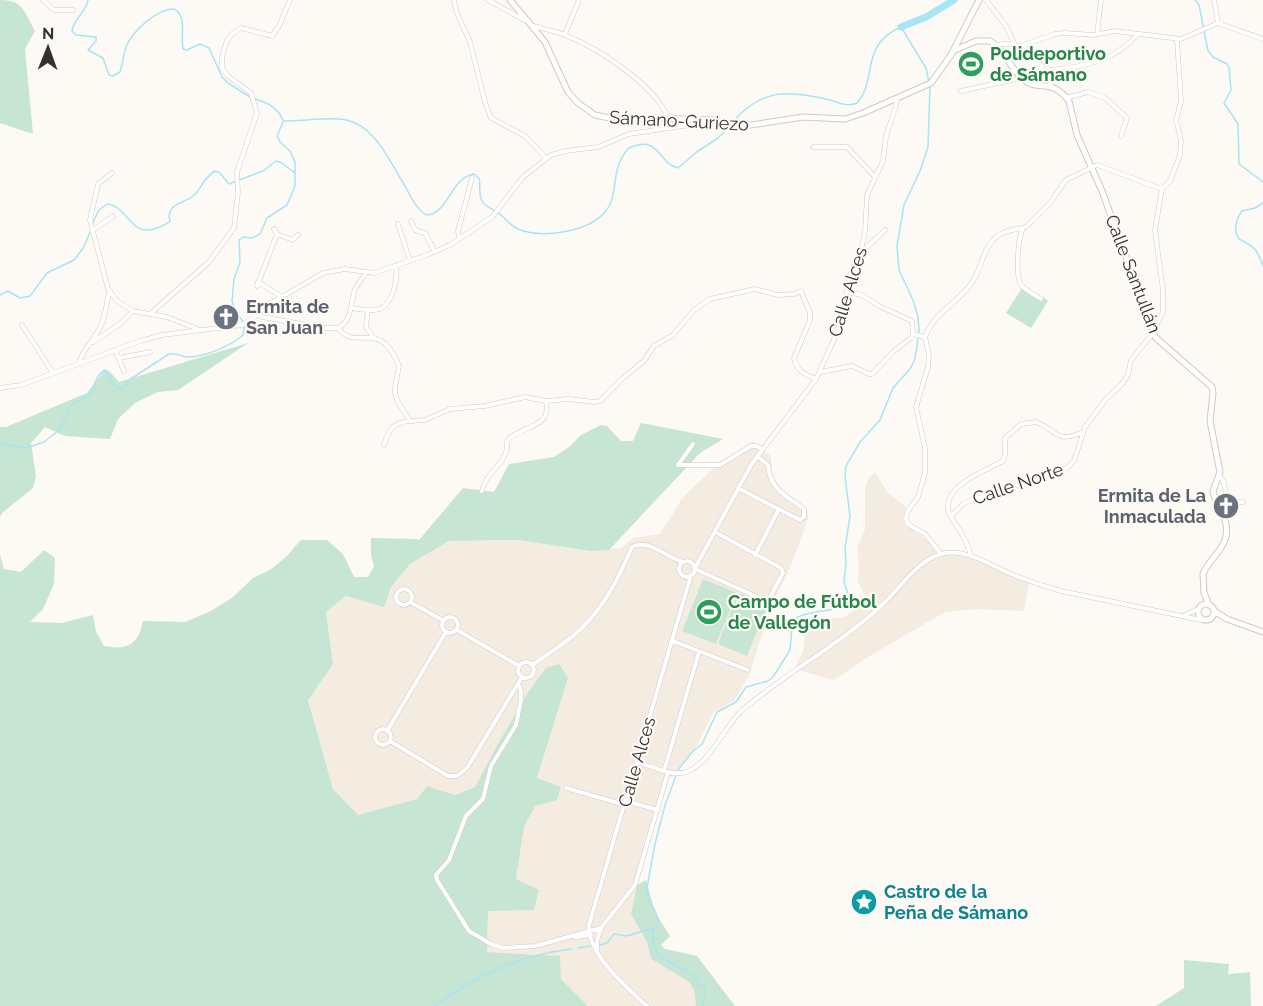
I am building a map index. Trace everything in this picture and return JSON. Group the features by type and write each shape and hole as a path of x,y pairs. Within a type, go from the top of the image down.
{"street":[{"path":"43,0 54,10 73,10"},
{"path":"150,314 210,262 232,232 236,218 237,172 256,113 251,93 228,76 222,68 222,57 227,40 241,28 272,36 290,0"},
{"path":"454,0 456,11 470,42 485,102 492,118 525,136 546,158"},
{"path":"488,0 531,24 565,34 619,66 658,99 668,118"},
{"name":"Sámano-Guriezo","path":"510,0 549,49 568,92 595,115 611,119 708,120 745,127 803,117 845,119 929,84 954,50 979,0"},
{"path":"565,34 579,0"},
{"path":"986,0 1002,20 1014,43"},
{"path":"1097,34 1101,0"},
{"path":"1214,0 1218,23"},
{"path":"1021,46 1055,34 1097,34 1115,31 1177,39 1218,23 1263,39"},
{"path":"1049,70 1091,64 1117,51 1137,34"},
{"path":"923,336 943,310 972,284 993,239 1007,231 1027,226 1050,202 1066,180 1091,167 1104,167 1162,189 1170,181 1178,163 1181,140 1176,120 1181,101 1177,39"},
{"path":"954,50 980,40 990,41 996,45 1022,78 1030,83 1051,86 1066,98 1088,92 1105,98 1127,118 1121,136"},
{"path":"996,45 1014,43 1043,60 1049,70 1051,86"},
{"path":"961,91 1022,78"},
{"name":"Calle Santullán","path":"1066,98 1069,101 1077,135 1102,191 1153,333 1158,341 1212,387 1210,421 1220,476 1213,491 1222,512 1226,541 1204,573 1203,606"},
{"name":"Calle Alces","path":"647,1006 597,952 589,930 694,571 757,456 820,372 841,322 851,269 865,232 867,195 883,162 886,136 897,99"},
{"path":"0,388 21,385 162,335 242,325 268,305 323,273 345,269 374,273 435,252 496,214 523,177 546,158 566,150 598,147 629,134 703,123 708,120"},
{"path":"813,147 847,147 875,177"},
{"path":"112,174 102,180 96,189 90,220 103,274 110,291 121,304 133,311 167,317 201,330"},
{"path":"459,238 458,231 472,178"},
{"name":"Calle Norte","path":"951,516 964,503 1067,468 1074,461 1083,432 1091,418 1122,384 1128,375 1131,360 1153,333 1163,312 1163,291 1155,230 1162,189"},
{"path":"92,231 113,216"},
{"path":"411,221 415,230 425,233 435,252"},
{"path":"398,224 410,261"},
{"path":"1023,228 1018,241 1018,276 1023,287 1041,299"},
{"path":"274,229 277,234 293,240 298,235"},
{"path":"851,269 866,248 885,230"},
{"path":"277,234 258,284 282,297"},
{"path":"351,308 378,310 386,305 397,284 396,266"},
{"path":"258,314 262,317 338,328 345,322 357,286 366,273"},
{"path":"384,445 390,429 395,424 425,420 450,409 485,406 525,397 546,401 567,399 600,401 644,361 654,346 673,335 694,310 710,299 755,289 778,295 801,291 810,313 810,320 794,358 795,364 803,374 816,379"},
{"path":"92,342 101,326 110,291"},
{"path":"847,292 862,295 879,306 912,321 914,334"},
{"path":"163,304 167,317"},
{"path":"368,309 366,327 373,337"},
{"path":"78,364 82,351 120,324 133,311"},
{"path":"22,326 53,373"},
{"path":"338,328 344,334 353,337 373,337 384,341 399,366 394,390 396,398 410,421"},
{"path":"914,334 923,336"},
{"path":"820,372 852,366 872,374 914,334"},
{"path":"923,336 929,355 928,367 916,407 925,447 925,473 918,497 907,512 906,519 909,525 925,534 941,554"},
{"path":"115,350 124,370"},
{"path":"119,358 150,352"},
{"path":"482,491 486,479 508,449 507,441 512,435 542,422 548,409 546,401"},
{"path":"971,556 965,539 951,516 947,503 951,495 967,480 1003,461 1005,438 1018,426 1036,422 1066,438 1083,432"},
{"path":"693,444 678,465 720,465 751,446 762,449"},
{"path":"738,488 800,520 804,517 804,509 775,487 769,476 768,465 757,456"},
{"path":"1220,476 1224,483 1227,501"},
{"path":"1222,512 1223,502 1243,501"},
{"path":"755,555 779,509"},
{"path":"685,576 694,571 767,600 783,570 715,532"},
{"path":"532,665 574,634 595,612 618,579 632,547 639,543 683,562 692,563 700,560"},
{"path":"638,762 668,772 682,773 699,765 733,719 750,704 860,624 917,569 928,560 941,554 956,553 971,556 1043,586 1201,620 1227,619"},
{"path":"673,559 680,573 685,576 689,588"},
{"path":"679,567 683,562"},
{"path":"692,563 694,571"},
{"path":"402,590 408,591 411,596 410,601 405,605 400,603 396,599 398,593 402,590"},
{"path":"410,601 444,621"},
{"path":"1181,616 1203,606 1227,619 1263,632"},
{"path":"1201,620 1198,615 1203,606"},
{"path":"1209,620 1214,616 1214,611"},
{"path":"449,617 455,618 458,624 457,630 452,633 446,632 442,627 444,621 449,617"},
{"path":"457,630 519,666"},
{"path":"387,731 446,632"},
{"path":"673,641 748,670"},
{"path":"597,952 597,940 602,928 635,885 658,810 699,652"},
{"path":"519,666 525,662 532,665 534,671 527,678 522,677"},
{"path":"519,666 519,673 522,677"},
{"path":"390,741 448,776 460,775 467,768 522,677"},
{"path":"518,682 521,700 516,725 491,766 483,799 466,816 449,861 436,875 437,880 470,931 491,944 503,948 524,948 590,936 602,928"},
{"path":"378,731 387,731 391,735 390,741 382,745 376,738 378,731"},
{"path":"566,788 658,810"},
{"path":"570,938 589,930 602,928"},
{"path":"579,937 593,945"}],"shaded area":[{"path":"752,442 771,456 772,473 780,488 807,509 808,519 790,568 771,607 748,678 734,701 714,712 696,747 669,779 637,885 631,914 647,942 651,959 689,982 694,990 696,1006 588,1006 561,979 560,956 487,952 488,910 534,910 539,890 516,879 524,827 535,806 557,800 561,788 537,778 568,678 529,691 475,787 455,795 427,786 417,799 358,816 333,789 308,699 333,664 326,612 346,596 391,587 410,564 449,541 518,540 591,551 621,548 633,538 660,534 684,496 719,463"},
{"path":"875,472 888,493 906,507 903,519 905,524 939,549 964,552 1030,579 1024,611 976,609 945,612 868,657 834,680 797,670 795,668 803,651 805,638 803,636 827,619 845,617 865,601 864,593 857,580 859,569 857,548 865,529 865,488 868,479"}],"green space":[{"path":"0,0 19,5 35,31 25,49 33,134 0,123"},
{"path":"1022,288 1048,301 1031,328 1006,313"},
{"path":"248,343 178,390 158,392 135,403 118,419 110,439 65,436 45,427 31,443 36,477 33,488 0,517 0,427 6,427 87,393 105,370 109,371 119,382"},
{"path":"641,423 723,439 700,453 609,550 591,551 518,540 449,541 410,564 391,587 384,607 346,596 326,612 333,664 308,700 333,789 358,815 417,799 427,786 455,795 475,787 529,691 546,668 559,664 568,678 537,778 561,787 557,800 535,806 524,827 516,879 539,890 534,910 488,911 487,952 560,956 561,979 588,1006 0,1006 0,555 4,569 21,572 44,550 55,558 54,584 43,609 30,622 62,623 93,615 96,632 104,646 125,646 135,641 143,621 185,622 211,611 233,597 253,578 270,570 301,540 327,540 343,554 354,577 368,577 374,566 371,555 371,538 419,540 463,488 494,492 509,464 554,457 581,435 601,425 607,426 621,441 633,441"},
{"name":"Campo de Fútbol de Vallegón","path":"703,579 737,593 716,644 682,631"},
{"path":"738,593 768,605 747,656 718,644"},
{"path":"646,880 655,912 670,936 661,945 665,949 697,956 735,1006 696,1006 694,990 689,982 651,959 647,942 631,914 637,885"},
{"path":"1184,960 1229,964 1228,974 1250,972 1251,1006 1156,1006 1184,988"}],"waterway":[{"path":"88,0 72,31 76,35 96,37 96,41 88,50 103,58 109,75 113,76 120,72 127,45 140,27 161,12 174,9 181,16 183,49 187,50 200,44 209,48 222,77 250,97"},
{"path":"901,27 926,17 954,0"},
{"path":"1195,0 1199,5 1208,51 1213,57 1227,64 1229,68 1231,90 1224,103 1238,124 1239,164 1263,182"},
{"path":"732,123 754,103 776,95 801,94 850,105 857,103 867,84 871,63 879,43 888,34 901,27 926,68 929,82"},
{"path":"677,771 693,751 702,744 717,712 736,702 746,687 768,681 773,677 790,650 792,627 796,618 849,603 844,582 845,548 850,516 845,477 846,466 860,442 880,420 893,388 910,369 915,359 919,331 918,317 899,270 897,246 904,205 928,147 930,87"},
{"path":"255,99 272,106 283,120"},
{"path":"283,121 339,119 361,126 377,141 415,204 426,215 440,209 454,188 466,177 474,174 479,178 480,195 485,205 500,214 515,228 539,233 576,229 588,225 605,212 610,205 619,164 629,148 639,145 653,147 666,161 678,168 729,127"},
{"path":"0,444 26,448 44,442 59,430 71,405 92,393 98,377 105,370 116,388 123,389 129,380 169,354 188,357 202,355 225,347 243,335 245,324 235,311 232,301 234,279 240,262 239,240 260,234 267,218 287,205 295,186 295,162 290,151 277,136 283,122"},
{"path":"92,224 99,210 107,204 121,210 135,226 141,229 148,230 167,224 170,221 169,215 172,208 193,196 207,177 215,171 219,172 229,184 263,171 276,161 295,173"},
{"path":"1263,203 1255,208 1242,211 1236,229 1239,239 1255,249 1263,266"},
{"path":"0,295 8,291 20,298 30,296 47,273 74,260 84,247 90,232"},
{"path":"676,776 665,805 646,893 658,919 653,934 655,948 663,958 694,976 699,985 703,985 705,990 703,1006"},
{"path":"600,945 607,943 614,934 627,936 653,928"},
{"path":"578,948 590,946"},
{"path":"435,1006 483,975 517,961 572,949"}],"place":[{"name":"Polideportivo de Sámano","path":"971,64"},
{"name":"Ermita de San Juan","path":"226,317"},
{"name":"Ermita de La Inmaculada","path":"1226,506"},
{"name":"Campo de Fútbol de Vallegón","path":"709,612"},
{"name":"Castro de la Peña de Sámano","path":"864,902"}]}
